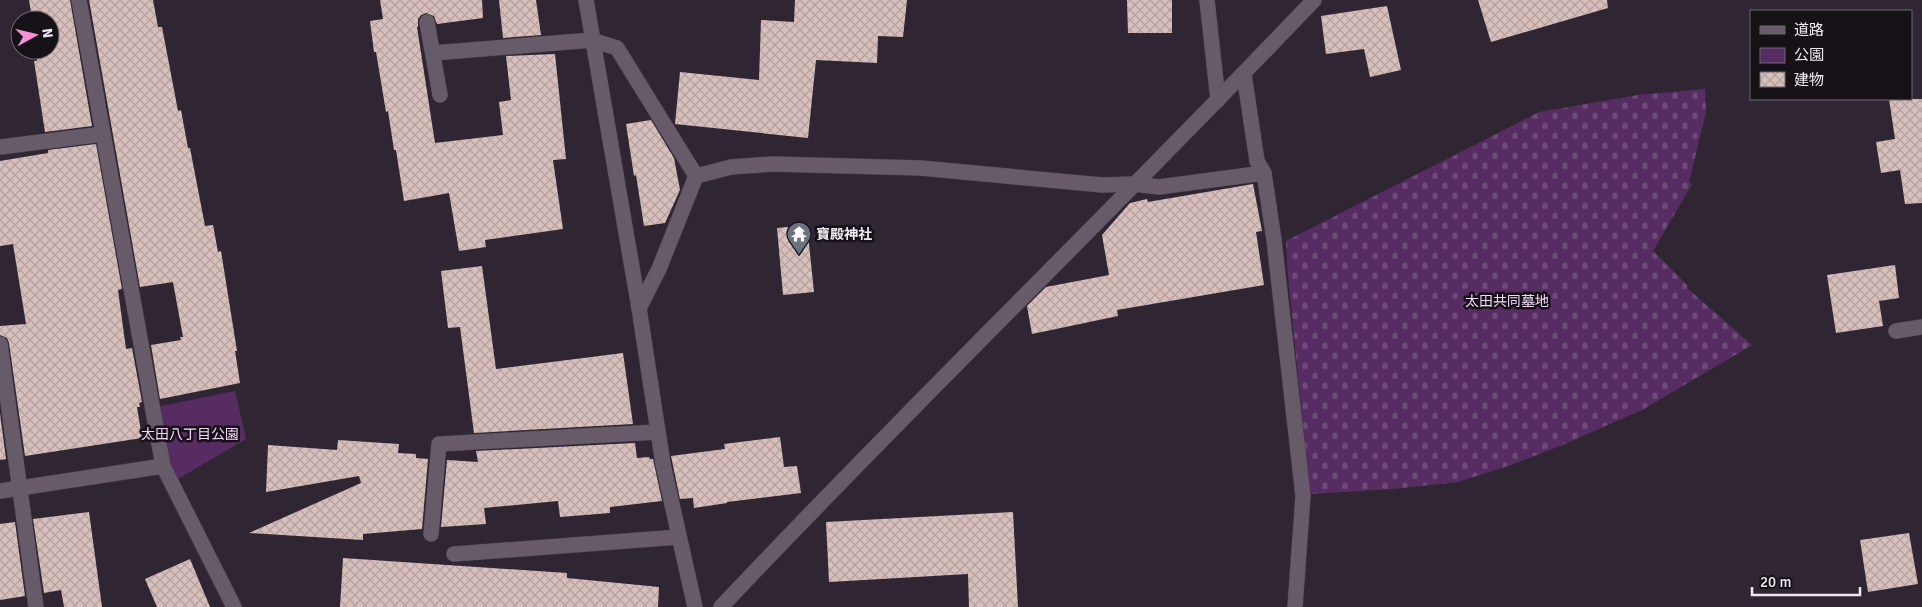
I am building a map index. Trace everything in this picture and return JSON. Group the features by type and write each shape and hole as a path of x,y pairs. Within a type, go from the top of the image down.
{"street":[{"path":"79,0 163,466 234,607"},
{"path":"586,0 639,308 658,432 695,607"},
{"path":"1207,0 1218,100"},
{"path":"720,607 831,490 1244,74 1314,0"},
{"path":"427,22 440,96"},
{"path":"432,53 592,40 617,48 696,176"},
{"path":"1244,74 1257,161 1264,173 1274,240 1302,496 1295,607"},
{"path":"0,147 103,134"},
{"path":"696,176 731,167 773,164 921,168 1102,185 1134,184 1159,187 1264,173"},
{"path":"639,308 659,269 696,176"},
{"path":"1896,331 1922,327"},
{"path":"0,344 36,607"},
{"path":"431,534 439,444 658,432"},
{"path":"0,491 163,466"},
{"path":"454,554 679,536"}],"green space":[{"name":"太田共同墓地","path":"1705,89 1706,112 1689,182 1692,184 1653,251 1687,285 1687,288 1752,345 1644,409 1560,446 1511,465 1458,482 1393,489 1310,494 1286,241 1539,112 1638,95"},
{"name":"太田八丁目公園","path":"235,391 246,439 171,483 152,408"}],"building":[{"path":"29,0 70,0 92,126 45,132 34,61 60,60 60,10 31,10"},
{"path":"89,0 153,0 158,27 162,27 178,111 181,110 188,148 190,148 205,226 213,225 218,252 221,251 237,351 235,351 240,383 160,399 151,345 181,340 180,337 183,337 173,282 140,287"},
{"path":"380,0 482,0 483,18 437,24 434,16 426,13 418,19 417,27 435,143 503,135 499,102 511,100 506,56 555,54 566,159 553,160 563,229 485,240 486,247 459,251 449,193 404,201 396,150 394,150 388,111 386,112 376,52 374,52 370,21 383,19"},
{"path":"499,0 536,0 541,35 503,38"},
{"path":"795,0 907,0 903,37 878,36 877,63 816,60 808,138 675,124 680,72 759,80 761,20 794,22"},
{"path":"1127,0 1172,0 1172,33 1128,33"},
{"path":"1478,0 1607,0 1608,8 1491,42"},
{"path":"1387,6 1401,70 1370,77 1364,49 1326,54 1321,16"},
{"path":"1922,99 1922,203 1905,204 1900,170 1881,173 1876,142 1895,139 1889,100"},
{"path":"651,120 674,158 680,190 665,223 644,226 626,124"},
{"path":"96,144 122,289 118,290 126,349 132,348 142,402 139,403 140,407 137,407 142,438 25,456 9,343 7,338 0,335 0,326 26,324 13,244 0,246 0,161 48,153 48,150"},
{"path":"1253,184 1262,231 1256,232 1264,285 1117,310 1118,316 1032,334 1027,306 1046,287 1109,275 1102,235 1130,203 1147,199 1148,202"},
{"path":"807,225 814,292 783,295 777,228"},
{"path":"1895,265 1899,298 1879,301 1883,326 1836,333 1827,275"},
{"path":"482,266 496,369 623,353 633,424 474,433 460,327 448,328 441,271"},
{"path":"0,413 6,459 0,460"},
{"path":"780,437 784,467 797,466 801,493 694,508 693,498 680,499 671,456 725,449 724,444"},
{"path":"338,440 399,444 398,453 416,454 416,458 428,459 422,529 363,534 363,540 249,533 361,483 359,476 266,492 268,445 337,450"},
{"path":"635,443 637,458 649,457 653,459 662,501 610,507 610,513 560,517 558,501 484,508 486,524 441,527 447,460 478,462 476,451"},
{"path":"89,512 102,607 64,607 61,590 44,593 33,519"},
{"path":"1013,512 1018,607 969,607 968,574 829,582 826,522"},
{"path":"15,522 25,596 0,600 0,524"},
{"path":"1909,533 1918,584 1868,592 1860,540"},
{"path":"343,558 567,573 567,578 659,587 658,607 340,607"},
{"path":"190,559 210,607 157,607 145,579"}],"place":[{"name":"寶殿神社","path":"799,255"}]}
